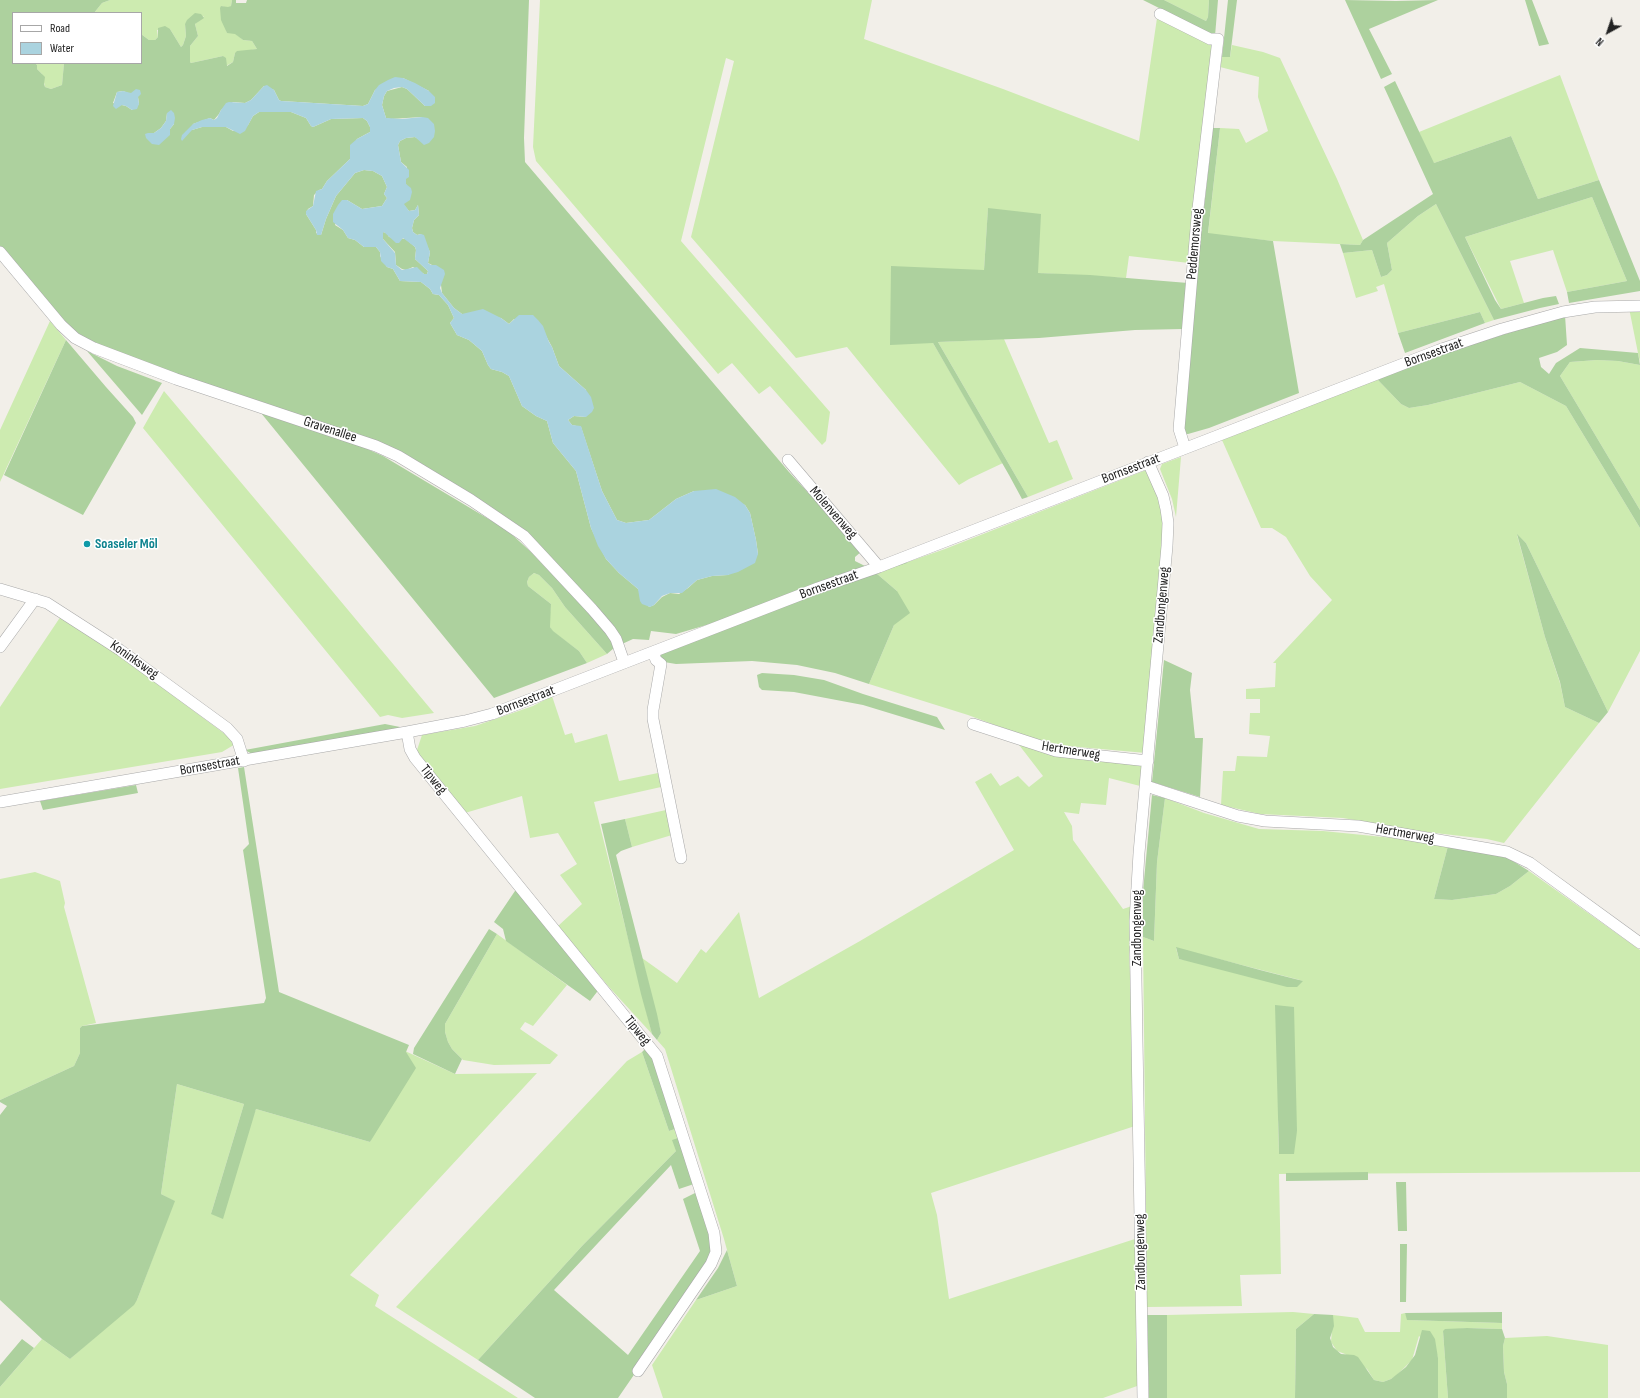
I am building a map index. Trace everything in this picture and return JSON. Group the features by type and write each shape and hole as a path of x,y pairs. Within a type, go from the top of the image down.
{"street":[{"name":"Peddemorsweg","path":"1160,14 1210,39 1218,39 1197,217 1179,429 1185,448"},
{"name":"Gravenallee","path":"0,252 61,325 75,338 94,348 170,377 376,446 398,456 477,504 524,536 592,608 613,634 624,662"},
{"name":"Bornsestraat","path":"0,802 407,732 465,721 492,714 818,588 878,567 1439,350 1502,329 1563,312 1595,307 1640,306"},
{"name":"Molenvenweg","path":"788,460 878,567"},
{"name":"Zandbongenweg","path":"1143,1398 1135,921 1139,853 1168,523 1163,496 1148,462"},
{"name":"Koninksweg","path":"0,589 47,603 120,650 227,728 237,739 244,761"},
{"path":"0,647 35,599"},
{"path":"653,652 656,660 661,664 653,710 653,719 681,858"},
{"name":"Hertmerweg","path":"973,724 1056,751 1148,761"},
{"name":"Tipweg","path":"407,732 410,749 414,758 657,1056 714,1233 716,1252 711,1264 638,1371"},
{"name":"Hertmerweg","path":"1146,786 1245,817 1266,821 1333,823 1358,826 1507,852 1530,864 1640,943"}],"green space":[{"path":"0,0 110,0 102,3 95,12 12,12 12,64 36,64 37,69 45,77 45,87 51,89 62,85 64,64 142,64 142,35 149,40 155,40 158,37 158,28 165,26 170,29 181,47 186,36 185,24 187,20 195,13 201,14 204,18 195,24 198,36 190,46 190,62 223,56 226,58 227,66 233,62 237,51 257,49 252,41 243,40 235,34 227,33 221,20 220,8 221,6 231,6 232,0 236,0 236,3 246,3 247,0 529,0 524,138 525,162 789,472 862,551 855,557 855,561 867,567 754,611 676,634 651,631 649,640 633,639 622,644 525,532 384,446 140,364 88,342 62,320 0,246","holes":["403,78 429,91 425,106 407,89 402,87 387,91 382,105 386,118 422,117 420,140 415,137 406,138 400,141 398,145 401,162 407,167 405,181 407,187 403,204 409,211 415,210 418,205 419,215 414,220 412,228 413,232 417,235 421,234 430,252 428,263 434,266 441,285 442,293 454,308 462,314 501,318 509,324 514,319 546,336 559,366 586,390 586,417 574,416 568,420 572,425 581,427 602,491 617,520 626,523 649,520 676,499 694,491 745,505 750,513 758,554 728,575 712,576 697,580 679,594 670,593 649,607 638,589 619,573 606,559 591,528 576,471 553,443 547,421 536,416 522,406 509,376 491,369 482,351 469,340 457,335 450,323 454,318 448,305 439,295 433,294 430,289 421,282 400,281 393,269 387,267 376,247 364,247 355,240 348,238 343,230 335,225 347,200 362,209 382,206 387,198 384,194 387,187 382,176 373,171 364,170 355,173 336,196 321,235 316,233 316,230 306,214 308,209 313,206 314,195 322,189 327,181 350,159 350,153 357,139 370,132 370,127 367,121 363,118 331,119 313,127 306,118 291,112 259,112 253,116 248,125 233,131 226,127 214,126 192,130 193,124 210,118 214,120 221,110 233,102 245,103 251,100 264,86 274,90 281,101 363,106 368,104 375,90","123,91 138,97 139,104 132,110 126,106 113,103 117,92","167,113 174,124 170,129 170,135 148,133 154,133 161,128 166,121"]},
{"path":"110,0 232,0 231,6 228,8 221,6 227,33 235,33 243,40 252,41 257,49 235,53 233,62 226,66 223,56 191,63 190,46 198,36 195,24 204,16 185,24 186,36 181,47 170,29 157,30 158,37 155,40 149,40 142,35 142,12 95,12 102,3"},
{"path":"540,0 872,0 864,39 1003,89 1139,141 1157,18 1214,45 1189,263 1129,256 1126,278 1038,273 988,209 984,270 933,343 1003,463 959,485 847,347 796,358 691,237 734,61 726,58 681,241 830,412 826,441 822,445 770,386 759,394 732,363 718,374 536,161 533,147"},
{"path":"1143,0 1164,0 1206,21 1208,17 1209,0 1218,0 1215,36"},
{"path":"1164,0 1209,0 1208,17 1206,21"},
{"path":"1228,0 1237,0 1230,57 1222,57"},
{"path":"1345,0 1438,0 1369,29 1392,74 1381,79"},
{"path":"1525,0 1532,0 1549,44 1539,46"},
{"path":"1232,45 1263,52 1280,58 1337,179 1363,240 1360,245 1273,241 1208,234 1220,128 1239,129 1246,143 1268,131 1258,97 1259,77 1220,67 1222,57 1230,57"},
{"path":"36,64 64,64 62,85 51,89 45,87 42,74 37,69"},
{"path":"1560,75 1599,180 1538,199 1511,136 1434,163 1432,162 1419,132"},
{"path":"1395,81 1434,163 1511,136 1538,199 1599,180 1640,281 1640,291 1569,303 1567,292 1627,281 1592,197 1465,237 1495,300 1501,309 1556,296 1559,304 1494,320 1436,204 1418,216 1387,243 1392,270 1387,275 1381,277 1372,250 1343,253 1340,244 1360,245 1363,240 1433,194 1384,87"},
{"path":"1213,128 1220,128 1208,233 1273,241 1299,393 1209,428 1183,434 1201,234"},
{"path":"1592,197 1627,281 1567,292 1553,250 1510,261 1524,303 1501,309 1465,237"},
{"path":"1436,204 1494,320 1485,323 1480,312 1398,333 1384,284 1376,287 1378,291 1356,298 1343,253 1372,250 1381,277 1387,275 1392,270 1387,243 1418,216"},
{"path":"988,208 1041,214 1038,273 1090,275 1188,283 1183,329 1135,330 1039,338 938,342 1028,497 1022,499 933,343 890,345 891,266 984,270"},
{"path":"383,232 387,233 389,237 406,239 415,247 415,259 428,271 427,274 424,274 413,267 406,270 396,265 395,252 383,239"},
{"path":"1629,308 1640,309 1640,362 1638,353"},
{"path":"1480,312 1485,323 1405,353 1398,333"},
{"path":"1565,315 1567,345 1557,352 1539,358 1541,367 1549,374 1556,363 1580,348 1638,353 1640,365 1618,361 1597,360 1570,362 1560,376 1640,510 1640,528 1566,406 1520,382 1428,405 1409,408 1401,404 1377,379 1442,354"},
{"path":"50,321 66,340 0,482 0,430"},
{"path":"1004,339 1049,443 1057,440 1073,479 1028,497 938,342"},
{"path":"66,340 133,417 136,423 83,515 4,475"},
{"path":"87,351 117,366 162,383 142,415"},
{"path":"1597,360 1618,361 1640,365 1640,510 1560,376 1570,362"},
{"path":"1377,379 1401,404 1409,408 1428,405 1520,382 1566,406 1640,528 1640,651 1608,712 1526,543 1517,535 1545,637 1560,683 1565,707 1599,723 1504,843 1487,839 1418,831 1343,818 1260,814 1221,805 1223,771 1235,771 1237,756 1267,757 1270,736 1249,734 1250,713 1260,713 1260,699 1246,699 1246,689 1275,687 1276,663 1273,663 1332,600 1310,576 1286,537 1272,528 1261,528 1222,440"},
{"path":"164,391 434,713 402,718 388,715 380,717 143,428"},
{"path":"261,413 365,448 383,456 507,530 531,552 607,632 614,648 607,654 565,607 552,588 539,575 534,573 529,577 527,582 528,586 551,604 550,627 579,651 587,663 494,698"},
{"path":"1181,457 1176,517 1172,499 1160,469 1162,464"},
{"path":"1146,470 1166,511 1146,753 1067,746 1027,737 968,715 869,684 894,625 897,591 876,573 945,549"},
{"path":"1517,534 1526,543 1608,712 1599,723 1565,707 1560,682 1545,637"},
{"path":"905,558 907,563 876,573 897,591 910,613 894,625 869,684 835,673 797,665 752,661 676,664 664,662 661,659 661,654"},
{"path":"534,573 539,575 552,588 565,607 607,654 587,663 579,651 552,631 549,621 551,604 528,586 527,582 529,577"},
{"path":"61,616 90,634 237,743 222,752 0,789 0,707"},
{"path":"1164,660 1192,673 1190,690 1195,738 1203,738 1200,797 1152,782"},
{"path":"762,673 794,675 824,680 937,717 945,730 863,705 794,692 762,690 759,687 757,675"},
{"path":"552,696 565,735 572,733 575,743 607,734 619,781 658,773 661,787 594,802 652,1034 609,987 558,926 582,904 560,875 577,864 558,833 530,838 522,796 465,813 416,753 422,735 475,726 533,706"},
{"path":"385,724 405,728 252,754 245,750"},
{"path":"1016,741 1145,764 1144,787 1109,778 1106,805 1081,803 1079,814 1064,812 1072,826 1073,840 1123,909 1132,906 1129,955 1138,1125 931,1193 937,1215 949,1299 1138,1238 1140,1385 1103,1398 663,1398 652,1365 696,1300 737,1286 724,1239 665,1049 657,1040 661,1033 642,958 677,983 701,949 706,953 739,912 759,998 860,941 1014,850 975,782 991,773 1000,786 1018,776 1029,787 1043,776"},
{"path":"244,767 279,992 409,1045 406,1052 416,1068 370,1142 256,1109 223,1219 211,1214 244,1104 177,1084 161,1194 175,1201 137,1300 134,1305 70,1359 42,1339 0,1300 0,1115 7,1106 0,1102 0,1100 74,1066 80,1053 80,1028 82,1026 264,1003 266,998 243,850 249,844 238,768"},
{"path":"136,785 138,793 43,810 40,801"},
{"path":"1152,795 1165,798 1157,862 1154,941 1143,937 1143,891"},
{"path":"1165,798 1204,813 1259,829 1323,831 1393,838 1448,846 1434,899 1452,900 1496,894 1510,886 1529,871 1640,950 1640,1172 1279,1174 1281,1274 1240,1275 1242,1306 1147,1307 1143,937 1154,941 1157,862","holes":["1176,948 1296,979 1303,981 1179,959","1278,1120 1297,1131 1279,1154"]},
{"path":"666,810 672,835 632,847 625,819"},
{"path":"625,819 632,847 621,851 616,855 657,1014 661,1033 657,1040 652,1034 641,994 601,824"},
{"path":"1448,846 1508,858 1529,871 1510,886 1496,894 1452,900 1434,899"},
{"path":"35,872 60,881 65,903 64,907 96,1023 82,1026 80,1028 80,1053 74,1066 0,1100 0,879"},
{"path":"517,888 600,988 590,1001 506,941 503,929 494,922"},
{"path":"489,929 497,934 445,1024 445,1032 448,1042 452,1049 462,1059 455,1074 413,1054 414,1048"},
{"path":"497,934 567,985 533,1026 525,1022 520,1029 558,1055 550,1064 494,1065 463,1060 452,1049 448,1042 445,1032 445,1024"},
{"path":"1176,947 1303,981 1297,987 1287,987 1179,959"},
{"path":"1275,1005 1294,1007 1297,1131 1294,1154 1279,1154"},
{"path":"648,1046 678,1128 669,1131 642,1052"},
{"path":"405,1051 455,1074 537,1073 350,1275 379,1295 375,1306 518,1398 0,1398 0,1387 42,1339 70,1359 137,1300 174,1201 161,1194 177,1084 244,1104 211,1214 256,1109 370,1142"},
{"path":"642,1052 669,1131 678,1128 681,1137 676,1151 582,1246 478,1360 396,1307 627,1061"},
{"path":"681,1137 697,1183 679,1189 671,1165 554,1290 628,1355 700,1251 683,1199 699,1191 712,1233 711,1263 618,1398 535,1398 478,1360 582,1246 676,1151 672,1140"},
{"path":"1368,1172 1368,1180 1286,1181 1286,1173"},
{"path":"1396,1182 1406,1182 1407,1231 1398,1231"},
{"path":"1400,1244 1407,1244 1406,1302 1400,1302"},
{"path":"727,1250 737,1286 696,1300 718,1268"},
{"path":"1293,1312 1314,1314 1296,1329 1295,1398 1167,1398 1167,1315"},
{"path":"1502,1312 1502,1323 1407,1320 1405,1313"},
{"path":"1405,1313 1408,1320 1502,1323 1502,1329 1467,1328 1443,1331 1448,1398 1438,1398 1438,1358 1436,1351 1419,1336 1412,1360 1396,1376 1383,1382 1374,1380 1367,1369 1345,1354 1337,1351 1331,1342 1333,1315 1358,1318 1365,1332 1400,1332 1401,1314"},
{"path":"1314,1314 1333,1315 1334,1326 1330,1338 1333,1347 1341,1354 1354,1355 1358,1357 1374,1380 1383,1382 1391,1379 1406,1367 1415,1355 1422,1330 1430,1331 1435,1339 1438,1358 1438,1398 1295,1398 1296,1329"},
{"path":"1147,1315 1167,1315 1167,1398 1149,1398"},
{"path":"1445,1329 1502,1329 1505,1338 1503,1346 1507,1398 1448,1398 1443,1331"},
{"path":"1547,1336 1608,1345 1608,1398 1507,1398 1503,1346 1505,1338"},
{"path":"22,1339 34,1348 0,1387 0,1365"}],"water":[{"path":"395,77 403,78 429,91 435,97 435,103 431,106 425,106 407,89 402,87 394,88 387,91 382,105 386,118 402,119 422,117 428,118 434,124 434,137 429,143 424,145 415,137 406,138 400,141 398,145 401,162 409,170 409,177 406,179 406,184 411,188 412,192 410,200 404,204 409,211 415,210 418,205 419,215 414,220 412,228 413,232 417,235 424,235 430,252 428,263 431,265 436,265 444,270 445,274 440,288 442,293 454,308 462,314 483,309 509,324 519,315 533,315 543,326 559,366 586,390 591,397 594,408 592,412 586,417 574,416 568,420 572,425 581,426 602,491 617,520 626,523 649,520 676,499 694,491 716,489 735,497 745,505 750,513 758,554 755,563 738,572 728,575 712,576 697,580 682,593 670,593 662,596 654,605 650,607 642,604 638,589 619,573 606,559 598,546 591,528 576,471 553,443 547,421 536,416 522,406 509,376 491,369 482,351 469,340 457,335 450,323 454,318 448,305 439,295 433,294 430,289 421,282 400,281 393,269 387,267 381,261 380,252 376,247 364,247 355,240 348,238 343,230 333,222 333,214 342,200 347,200 362,209 382,206 387,198 384,194 387,187 382,176 373,171 364,170 355,173 336,196 321,235 317,235 316,230 306,214 306,211 313,206 316,191 322,189 327,181 350,159 350,145 357,139 370,132 370,127 367,121 363,118 331,119 313,127 306,118 291,112 259,112 253,116 245,131 240,134 226,127 202,127 192,130 182,141 181,139 182,135 193,124 210,118 214,120 217,118 226,103 245,103 251,100 264,86 267,85 274,90 281,101 363,106 368,104 379,85","holes":["384,232 396,243 399,243 403,238 415,247 415,259 428,271 427,274 424,274 417,267 402,270 396,265 395,253 383,239 383,233"]},
{"path":"136,89 140,90 141,94 138,97 139,104 137,109 132,110 122,105 116,109 113,106 117,92 123,91 131,93"},
{"path":"171,110 174,113 175,118 174,124 170,129 170,135 159,145 152,144 146,138 145,134 154,133 161,128 166,121 167,113"}],"place":[{"name":"Soaseler Möl","path":"87,544"}]}
